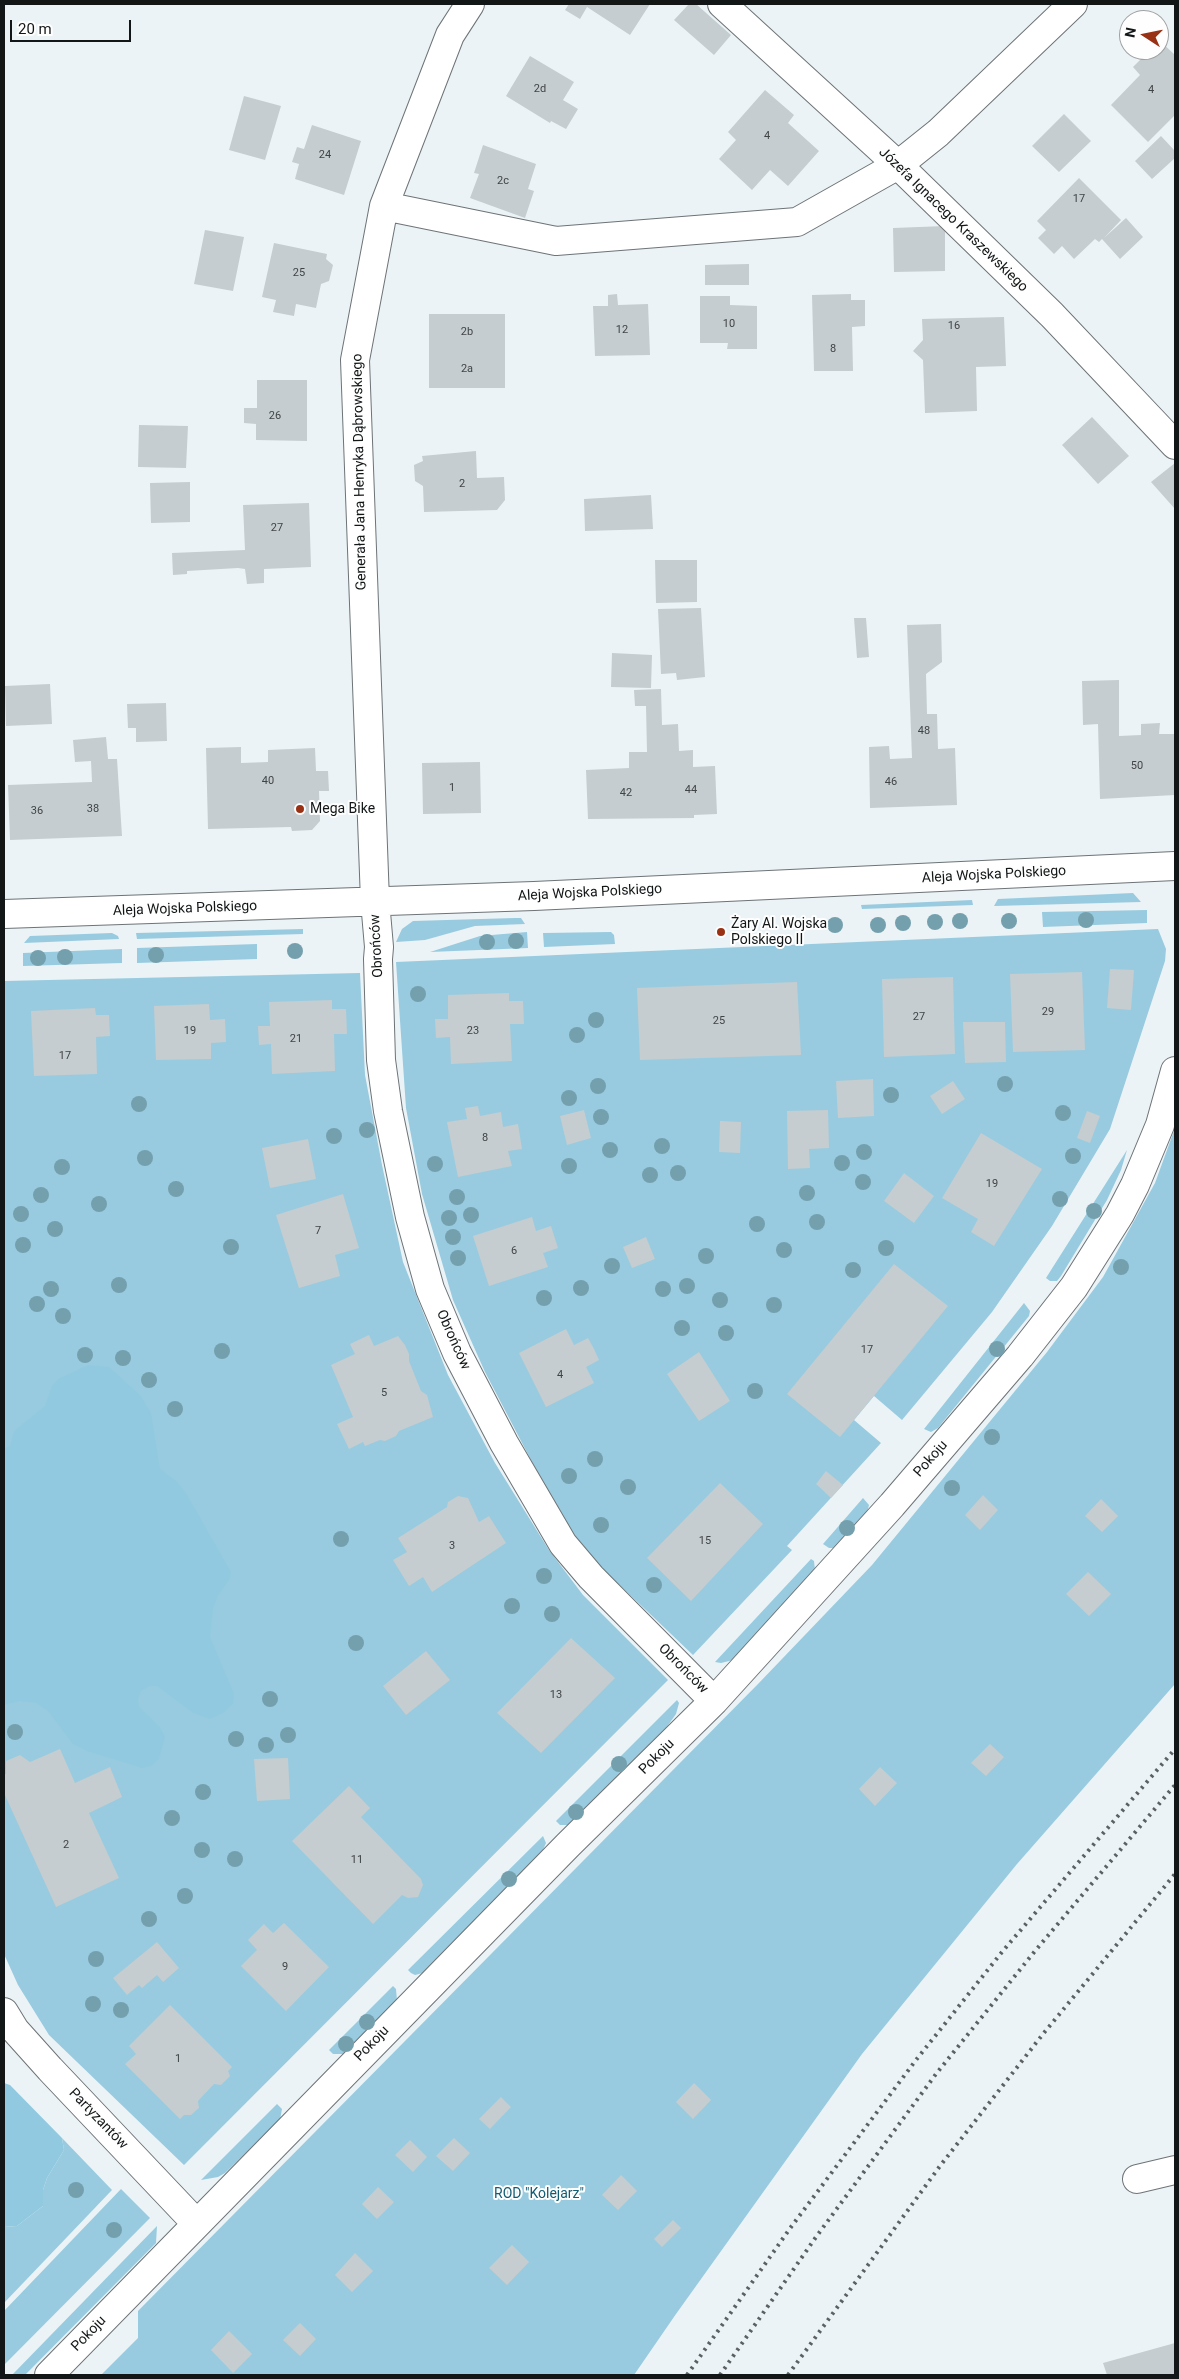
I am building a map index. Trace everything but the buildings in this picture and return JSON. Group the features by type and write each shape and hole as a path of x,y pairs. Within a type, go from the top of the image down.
{"street":[{"name":"Generała Jana Henryka Dąbrowskiego","path":"375,901 355,360 384,206 450,35 470,4"},
{"name":"Józefa Ignacego Kraszewskiego","path":"722,4 898,165 1052,315 1175,445"},
{"path":"384,206 556,241 797,222 898,165 938,133 1073,4"},
{"name":"Aleja Wojska Polskiego","path":"4,914 375,901 1175,866"},
{"name":"Obrońców","path":"375,901 380,947 378,958 382,1060 392,1135 419,1255 430,1289 457,1353 527,1484 563,1544 591,1577 714,1701"},
{"name":"Pokoju","path":"49,2375 568,1845 714,1701 892,1505 1020,1356 1074,1287 1120,1214 1135,1185 1160,1125 1175,1071"},
{"name":"Partyzantów","path":"4,2012 16,2030 50,2069 196,2223"},
{"path":"1137,2179 1175,2170"}],"green space":[{"path":"1133,893 1141,902 994,906 998,899"},
{"path":"972,900 973,905 862,909 861,905"},
{"path":"1147,910 1147,923 1043,927 1042,912"},
{"path":"521,918 525,924 475,926 425,940 396,942 402,929 413,921"},
{"path":"303,929 303,934 137,939 136,933"},
{"path":"1158,929 1166,949 1165,961 1110,1129 1052,1226 992,1312 902,1420 874,1396 854,1420 881,1443 787,1546 792,1550 693,1655 604,1570 573,1533 544,1485 485,1372 453,1300 422,1194 406,1108 396,962"},
{"path":"527,932 528,948 430,952 480,936"},
{"path":"611,932 614,935 615,944 544,947 543,933"},
{"path":"112,933 118,936 119,939 24,943 30,936"},
{"path":"257,944 257,959 137,963 137,948"},
{"path":"122,949 122,963 23,966 23,953"},
{"path":"360,973 365,1075 403,1262 448,1375 495,1463 549,1550 583,1595 668,1680 184,2165 49,2035 18,1985 4,1954 4,981"},
{"name":"ROD \"Kolejarz\"","path":"1175,1128 1175,1684 1017,1864 862,2054 634,2375 101,2375 138,2338 138,2311 758,1684 872,1565 1047,1352 1103,1277 1155,1183"},
{"path":"1127,1150 1121,1170 1107,1200 1061,1276 1057,1281 1050,1281 1046,1278"},
{"path":"1024,1303 1030,1311 1029,1316 938,1428 931,1432 924,1429"},
{"path":"863,1498 869,1505 867,1513 836,1548 829,1548 823,1544"},
{"path":"811,1559 814,1561 815,1570 733,1660 721,1663 715,1662"},
{"path":"677,1700 679,1703 676,1714 666,1728 571,1825 560,1825 556,1821"},
{"path":"543,1836 546,1843 542,1852 423,1973 415,1975 411,1973 408,1970"},
{"path":"393,1986 396,1989 397,2001 345,2054 333,2054 329,2050"},
{"path":"277,2104 282,2109 280,2120 225,2173 218,2177 201,2180"},
{"path":"62,2138 112,2190 4,2303 4,2227 17,2226 43,2206 43,2190 47,2178 64,2150"},
{"path":"121,2189 150,2218 4,2365 4,2311"},
{"path":"157,2226 156,2243 25,2375 12,2375"}],"shaded area":[{"path":"88,1365 109,1367 140,1395 151,1413 160,1469 175,1480 186,1493 231,1572 230,1578 218,1596 213,1608 210,1637 234,1694 233,1704 225,1712 210,1719 193,1713 157,1686 149,1686 141,1691 138,1699 139,1707 160,1727 165,1737 159,1759 151,1766 142,1768 87,1751 73,1744 48,1711 36,1703 19,1701 4,1705 4,1448 10,1446 14,1431 45,1406 52,1386 58,1379"},
{"path":"4,2083 10,2085 62,2138 64,2150 47,2178 43,2190 43,2206 17,2226 4,2227"}],"railway":[{"path":"687,2375 791,2227 916,2060 1002,1952 1175,1749"},
{"path":"720,2375 816,2237 936,2074 1035,1951 1175,1785"},
{"path":"788,2375 940,2166 1043,2034 1175,1874"}],"place":[{"name":"Mega Bike","path":"300,809"},
{"name":"Żary Al. Wojska Polskiego II","path":"721,932"}]}
